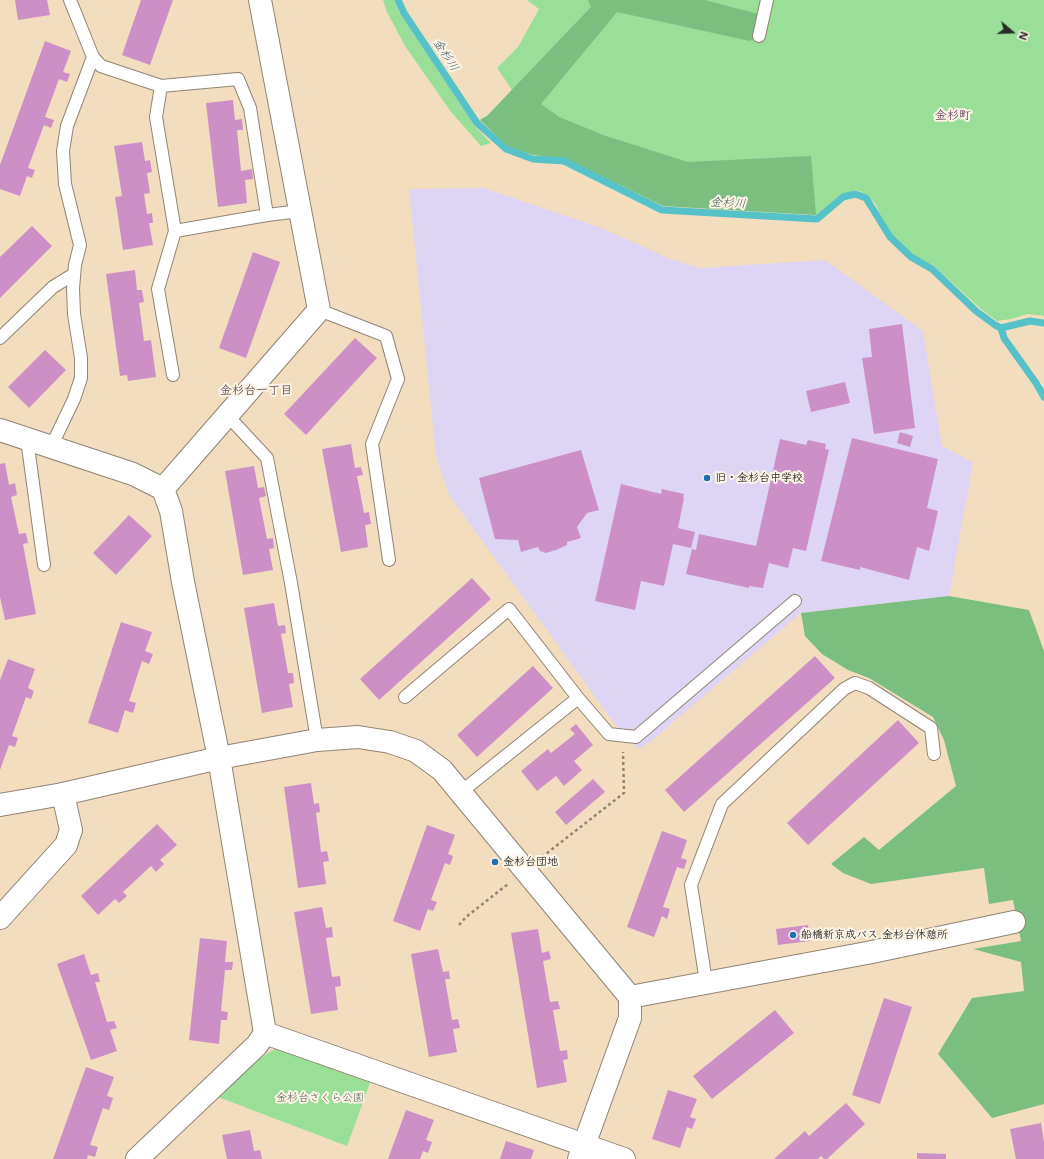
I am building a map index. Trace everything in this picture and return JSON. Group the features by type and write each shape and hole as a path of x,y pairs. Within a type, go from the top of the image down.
{"street":[{"path":"163,489 319,310 260,0"},
{"path":"0,430 134,474 163,489 171,511 183,582 219,758 265,1033 257,1045 143,1157"},
{"path":"0,805 63,794 219,758 317,740 358,737 390,742 416,750 442,770 630,997 630,1018 582,1152"},
{"path":"0,918 66,845 71,830 63,794"},
{"path":"630,997 867,953 1014,922"},
{"path":"265,1033 582,1152 624,1159"}],"lane":[{"path":"70,0 93,57 101,66 161,86 238,80 250,108 267,215"},
{"path":"759,36 767,0"},
{"path":"51,447 74,399 81,378 81,358 74,314 73,289 75,265 80,245 65,184 62,151 67,126 93,57"},
{"path":"161,86 156,117 175,231 158,289 173,375"},
{"path":"175,231 267,215 300,211"},
{"path":"0,338 53,286 74,274"},
{"path":"319,310 386,336 388,343 398,379 372,444 390,560"},
{"path":"228,416 267,458 291,583 317,740"},
{"path":"27,438 44,565"},
{"path":"405,697 509,609 578,698 610,734 636,736 795,601"},
{"path":"706,982 691,884 722,804 844,689 855,683 869,688 932,728 934,754"},
{"path":"461,792 578,698"}],"path":[{"path":"539,860 624,793 623,735"},
{"path":"459,925 466,917 508,883"}],"shaded area":[{"name":"旧・金杉台中学校","path":"484,188 602,228 670,259 700,268 825,260 923,331 942,446 973,462 949,596 801,613 650,742 639,749 612,720 449,495 436,456 409,189"}],"green space":[{"path":"383,0 394,0 400,13 474,125 491,143 481,146 451,112 405,46 387,12"},
{"path":"527,0 1044,0 1044,316 1028,314 997,321 981,309 933,265 917,259 892,235 884,223 875,203 863,193 856,190 840,195 816,215 663,206 571,161 534,155 508,147 480,120 487,116 512,90 497,68 518,47 539,9"},
{"path":"588,0 705,0 758,14 754,38 750,41 617,12 541,104 559,117 606,136 688,162 811,156 816,215 663,206 571,161 534,155 508,147 480,120 487,116 591,7"},
{"path":"949,596 1029,610 1044,651 1044,1104 992,1118 938,1054 972,998 1024,991 1021,962 973,949 1021,941 1013,900 989,904 984,868 871,884 843,873 831,864 864,837 879,850 956,786 944,740 933,717 869,678 848,670 822,654 805,636 801,613"},
{"name":"金杉台さくら公園","path":"275,1049 293,1051 371,1080 347,1146 218,1097 255,1061"}],"building":[{"path":"15,0 47,0 50,15 18,20"},
{"path":"141,0 173,0 150,65 122,55"},
{"path":"45,41 71,51 63,72 70,74 67,82 59,79 45,117 54,120 51,128 44,125 28,168 35,170 32,178 27,176 20,196 0,189 0,165"},
{"path":"233,100 235,120 242,119 243,130 237,130 241,171 252,169 253,179 245,180 247,203 218,207 206,103"},
{"path":"142,142 145,161 150,160 152,172 147,173 150,193 144,194 147,214 152,213 153,223 149,223 153,245 123,250 115,197 122,196 114,146"},
{"path":"32,226 52,246 0,298 0,257"},
{"path":"253,252 280,262 246,358 219,348"},
{"path":"135,270 137,290 142,290 144,302 139,303 144,341 151,340 156,377 128,381 127,375 120,376 106,274"},
{"path":"902,324 915,428 874,434 862,358 872,357 869,329"},
{"path":"355,338 377,358 306,435 284,414"},
{"path":"45,350 66,370 29,408 8,387"},
{"path":"845,382 850,403 811,412 806,391"},
{"path":"900,432 913,436 910,447 897,443"},
{"path":"852,438 938,459 927,508 938,511 929,551 917,547 909,580 860,567 860,570 821,561"},
{"path":"780,439 806,445 808,440 826,444 825,449 829,450 806,551 793,548 788,568 769,563 763,588 749,586 749,588 686,574 692,549 696,550 699,534 756,546"},
{"path":"351,444 355,468 361,467 363,475 357,476 364,513 369,512 371,524 365,525 368,547 341,552 322,449"},
{"path":"581,450 599,510 587,513 577,527 581,538 567,542 567,545 546,553 540,551 538,547 521,552 518,540 495,539 479,478"},
{"path":"5,463 9,485 15,483 17,495 11,497 19,534 26,533 28,543 23,544 36,614 5,620 0,597 0,464"},
{"path":"254,466 258,488 264,487 266,496 259,498 267,539 273,538 274,548 269,549 273,570 243,575 225,471"},
{"path":"621,484 661,494 662,489 684,494 678,528 695,532 691,548 673,544 664,586 641,581 635,610 595,601"},
{"path":"129,515 152,536 116,575 93,553"},
{"path":"472,578 491,599 379,700 360,679"},
{"path":"274,603 278,626 285,625 286,633 281,634 288,673 293,673 294,683 289,684 293,707 262,713 244,608"},
{"path":"121,622 152,632 145,651 153,654 149,664 142,661 129,701 136,703 133,713 125,710 118,733 88,723"},
{"path":"815,656 835,678 684,812 665,790"},
{"path":"8,659 35,669 28,688 34,691 31,699 26,697 12,736 18,738 15,747 9,745 0,770 0,680"},
{"path":"533,666 553,688 477,757 457,735"},
{"path":"898,720 919,743 808,845 787,823"},
{"path":"576,724 593,745 574,761 582,770 564,786 556,776 537,791 521,771 548,749 551,753 575,734 570,729"},
{"path":"593,779 605,792 566,825 555,812"},
{"path":"311,783 314,804 319,803 320,812 316,813 321,852 327,851 329,861 323,862 326,884 298,888 284,787"},
{"path":"157,824 177,845 160,860 164,864 156,872 151,866 123,892 127,896 119,903 115,899 98,915 81,896"},
{"path":"427,825 455,835 448,854 453,856 450,865 445,863 431,900 437,902 433,911 428,909 420,931 393,921"},
{"path":"662,831 687,840 681,858 687,860 684,869 677,867 663,907 670,909 667,919 662,916 654,937 627,927"},
{"path":"322,907 326,928 332,927 333,937 326,938 332,977 340,976 341,986 335,987 338,1010 311,1014 294,912"},
{"name":"船橋新京成バス 金杉台休憩所","path":"808,925 810,941 778,945 776,929"},
{"path":"538,929 542,953 549,951 551,959 543,961 550,1002 558,1001 560,1009 553,1010 560,1051 567,1050 568,1059 563,1060 567,1082 537,1088 511,933"},
{"path":"200,938 227,941 225,962 233,962 232,970 225,970 221,1011 228,1012 227,1020 221,1020 219,1044 189,1040"},
{"path":"438,949 443,972 449,971 450,979 445,979 452,1020 458,1019 460,1028 453,1029 457,1052 429,1057 411,954"},
{"path":"84,954 91,975 98,973 100,982 95,982 107,1022 114,1021 117,1028 110,1030 117,1051 91,1060 57,964"},
{"path":"884,998 912,1007 880,1104 852,1095"},
{"path":"775,1010 794,1033 712,1099 693,1076"},
{"path":"86,1067 114,1077 107,1096 113,1098 109,1110 103,1108 90,1145 98,1147 95,1157 88,1155 87,1159 53,1159"},
{"path":"668,1090 697,1099 690,1117 696,1119 692,1129 687,1127 680,1148 652,1139"},
{"path":"846,1103 865,1124 827,1159 824,1159 821,1156 818,1159 774,1159 805,1131 809,1136"},
{"path":"406,1110 434,1120 426,1140 432,1142 428,1153 423,1151 420,1159 388,1159"},
{"path":"1041,1123 1044,1142 1044,1159 1016,1159 1010,1129"},
{"path":"250,1130 254,1151 260,1150 262,1159 227,1159 222,1135"},
{"path":"506,1141 534,1150 531,1159 500,1159"},
{"path":"917,1153 946,1154 946,1159 917,1159"}],"waterway":[{"name":"金杉川","path":"398,0 404,13 477,123 506,149 533,159 564,161 662,210 817,219 843,197 855,194 866,198 890,237 911,257 932,269 976,311 1001,328 1004,338 1036,383 1044,397"},
{"path":"1001,328 1030,321 1044,323"}],"place":[{"name":"旧・金杉台中学校","path":"707,478"},
{"name":"金杉台団地","path":"495,862"},
{"name":"船橋新京成バス 金杉台休憩所","path":"793,935"}],"district":[{"name":"金杉町","path":"953,115"},
{"name":"金杉台一丁目","path":"256,390"}]}
